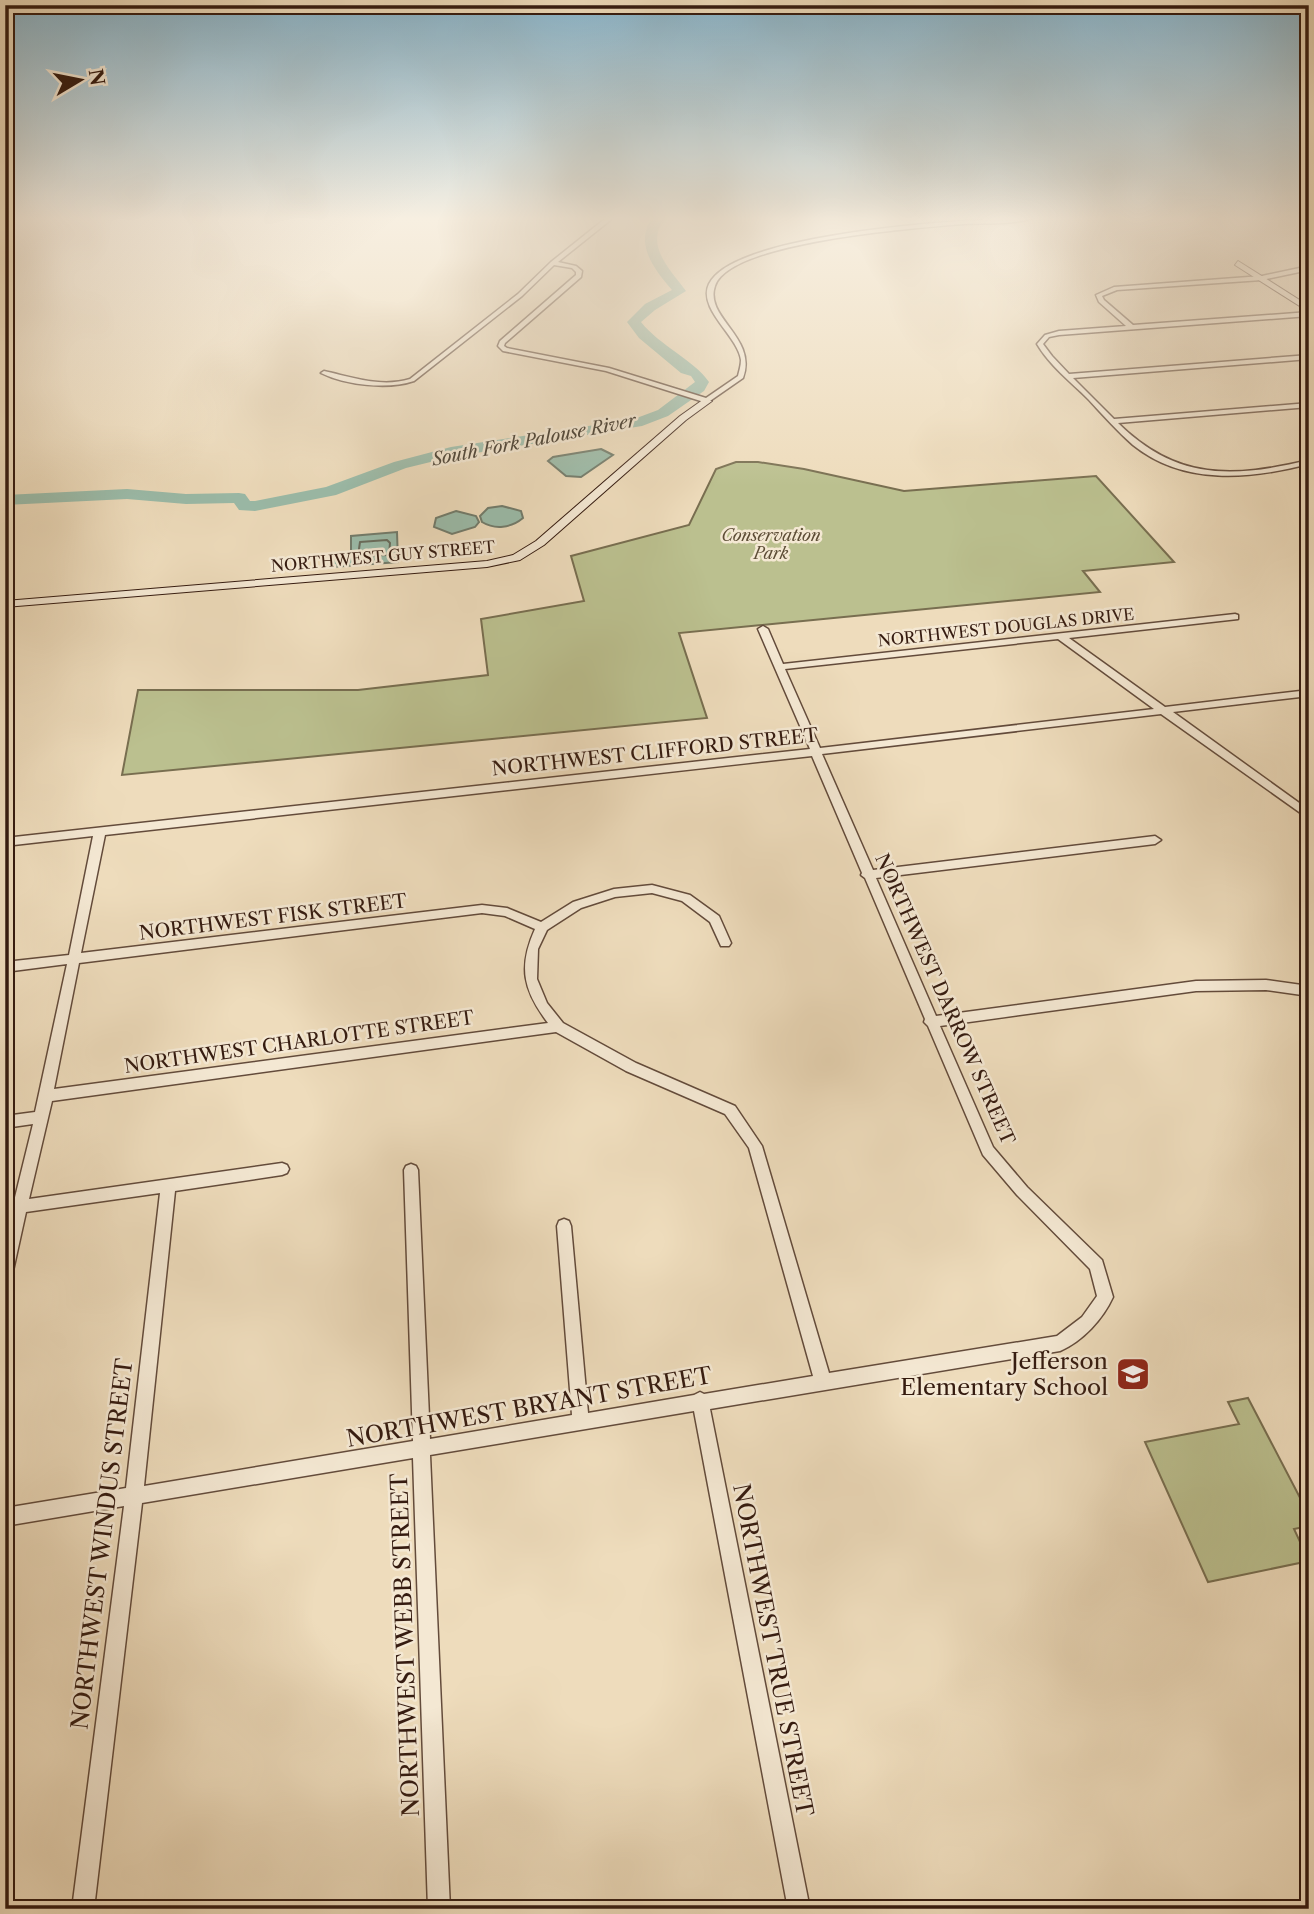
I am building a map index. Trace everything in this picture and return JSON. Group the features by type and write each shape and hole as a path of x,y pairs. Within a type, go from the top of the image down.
{"street":[{"path":"324,373 384,385 396,385 412,380 504,307"},
{"path":"542,307 502,342 501,346 513,353 607,369 703,400 741,377 744,361 738,345 715,307"},
{"path":"1108,307 1132,328"},
{"path":"1309,312 1059,333 1040,341 1042,349 1137,444 1153,454 1188,468 1223,475 1257,474 1309,462"},
{"path":"1069,376 1309,357"},
{"name":"NORTHWEST GUY STREET","path":"5,604 487,564 516,558 540,543 703,400"},
{"path":"1114,421 1309,405"},
{"name":"NORTHWEST DOUGLAS DRIVE","path":"780,667 1235,617"},
{"name":"NORTHWEST DARROW STREET","path":"763,629 930,1022 988,1151 1022,1191 1097,1265 1105,1297 1088,1322 1060,1343"},
{"path":"1061,637 1309,815"},
{"name":"NORTHWEST CLIFFORD STREET","path":"5,842 1309,694"},
{"path":"5,1271 46,1096 100,830"},
{"path":"867,875 1155,840"},
{"path":"725,943 715,919 686,898 652,889 614,893 577,905 542,927 532,949 531,979 541,1005 558,1027 631,1067 730,1110 755,1146 823,1381"},
{"name":"NORTHWEST FISK STREET","path":"5,967 482,909 507,912 542,927"},
{"path":"930,1022 1196,986 1266,985 1309,991"},
{"name":"NORTHWEST CHARLOTTE STREET","path":"46,1096 558,1027"},
{"path":"5,1122 40,1118"},
{"path":"19,1207 282,1169"},
{"name":"NORTHWEST WEBB STREET","path":"411,1170 439,1909"},
{"name":"NORTHWEST WINDUS STREET","path":"83,1909 134,1495 168,1185"},
{"path":"564,1226 582,1422"},
{"name":"NORTHWEST BRYANT STREET","path":"5,1517 423,1449 700,1400 1060,1343"},
{"name":"NORTHWEST TRUE STREET","path":"700,1400 799,1909"}],"green space":[{"name":"Conservation Park","path":"736,462 758,462 804,469 904,491 1096,476 1174,562 1083,571 1100,592 679,633 707,718 122,775 138,690 358,690 488,675 481,619 584,601 571,556 689,525 716,469"},
{"path":"1248,1398 1309,1515 1309,1526 1294,1529 1309,1561 1208,1582 1145,1442 1239,1424 1228,1402"}],"water":[{"path":"601,449 613,455 581,477 566,476 548,461 553,457"},
{"path":"502,506 521,511 523,518 503,527 482,522 480,516 488,508"},
{"path":"456,511 476,516 479,522 475,527 452,534 434,527 436,518"},
{"path":"397,532 398,562 333,567 333,555 351,553 351,536"}],"waterway":[{"name":"South Fork Palouse River","path":"5,500 127,494 186,499 239,498 245,506 255,506 330,491 400,465 451,452 637,423 663,413 699,388 702,382 696,373 686,370 644,335 634,322 650,307"}],"place":[{"name":"Jefferson Elementary School","path":"1133,1374"}]}
